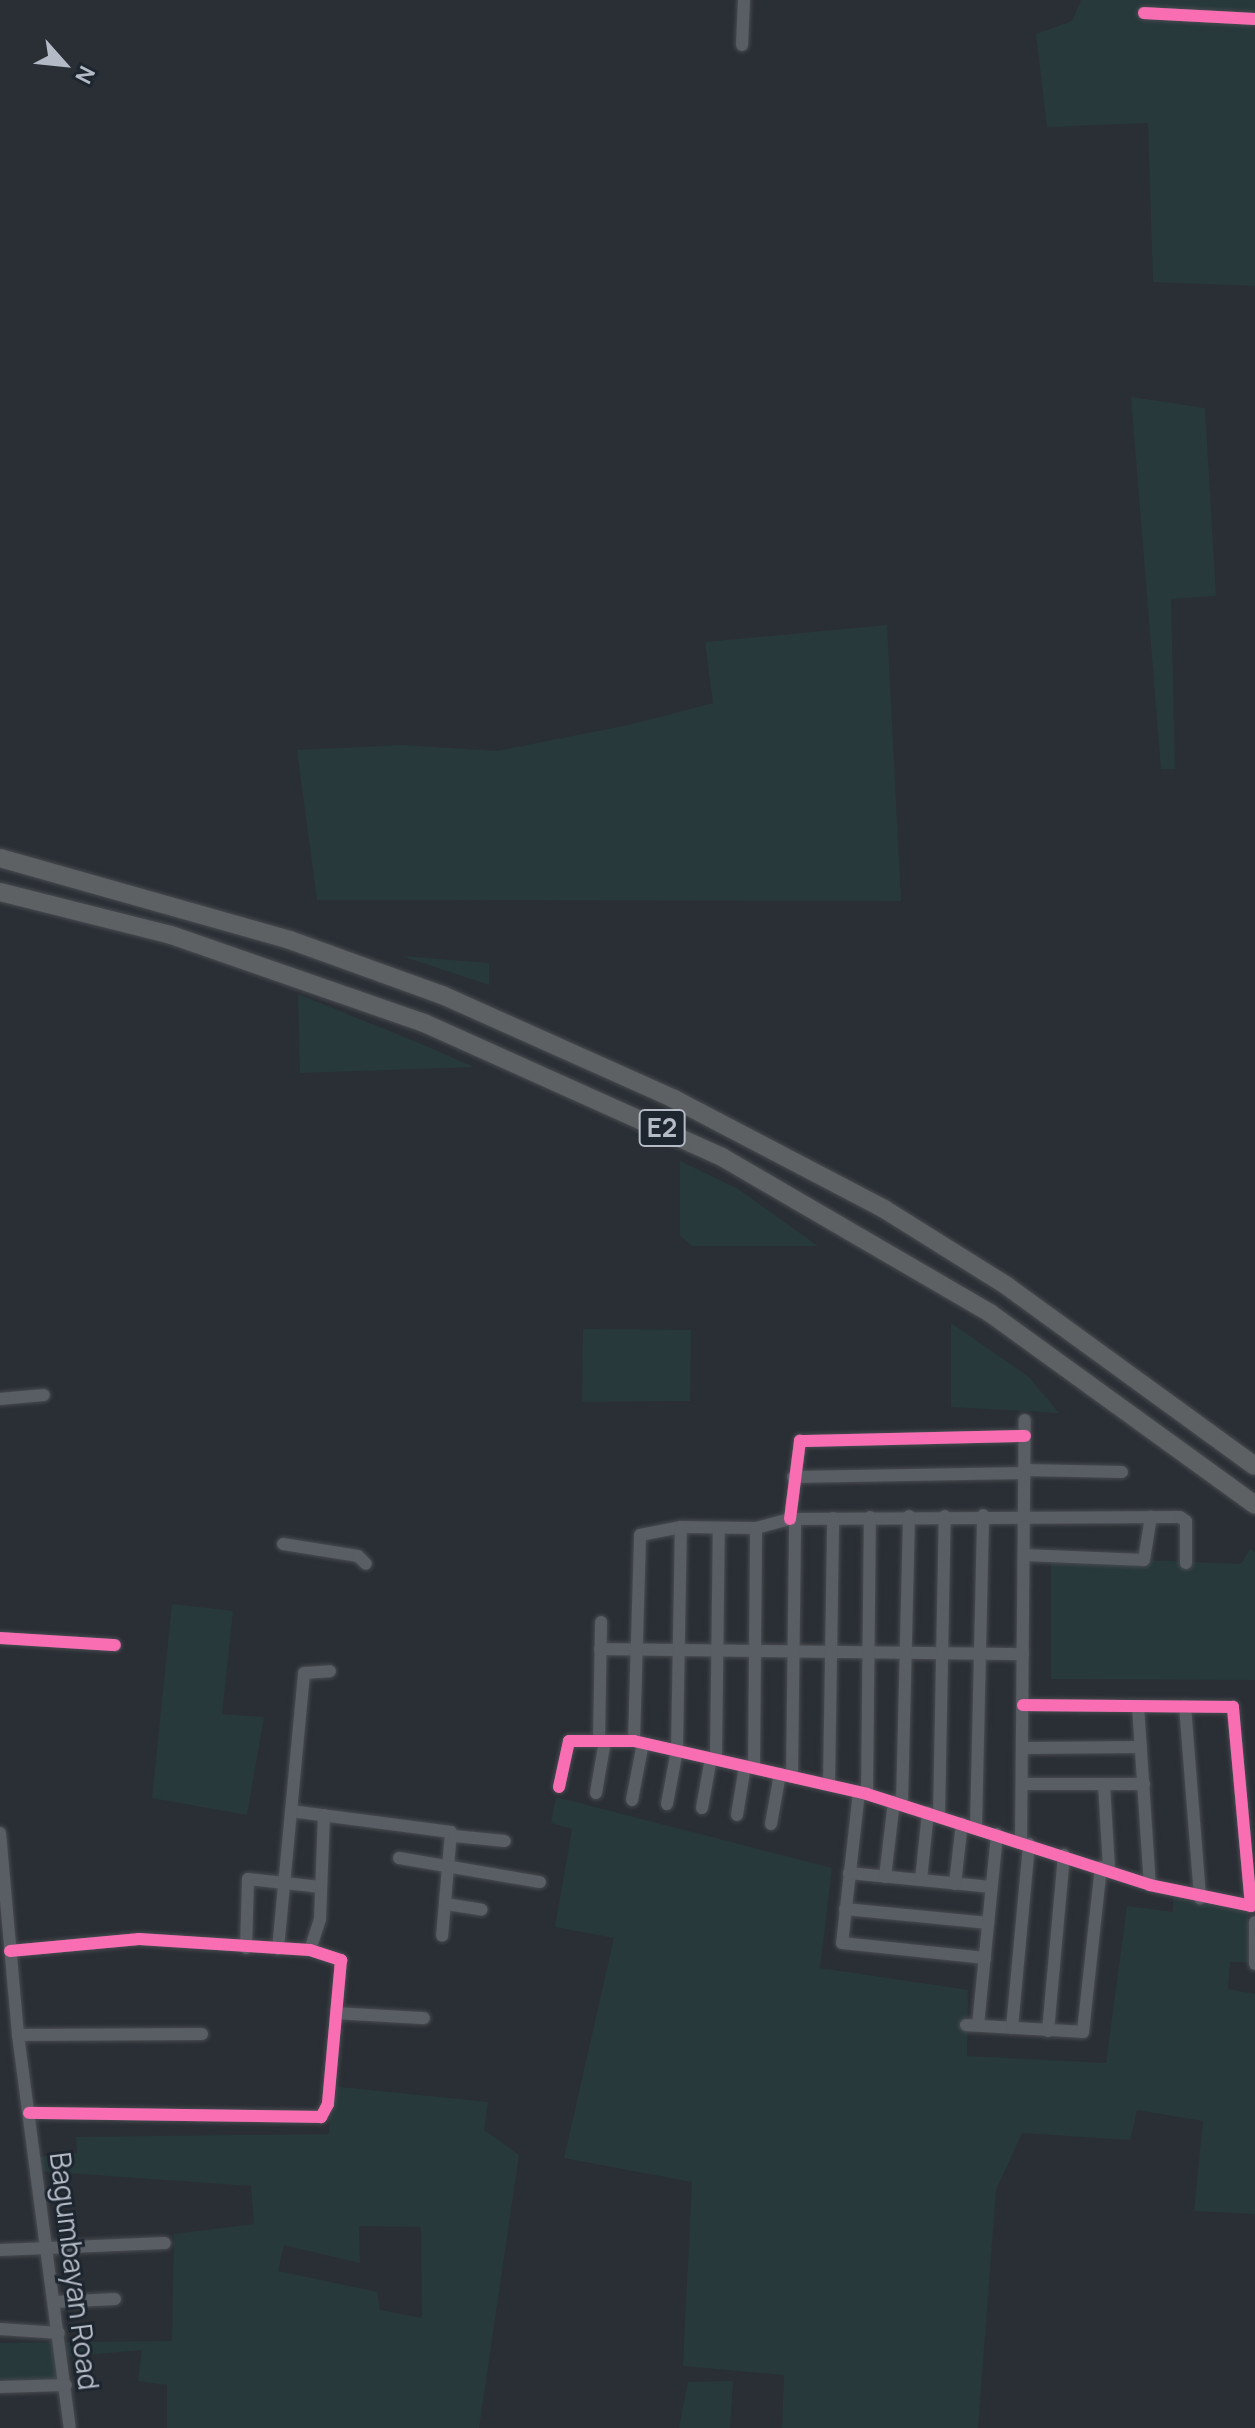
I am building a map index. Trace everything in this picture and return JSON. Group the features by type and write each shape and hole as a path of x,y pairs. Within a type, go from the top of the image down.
{"highway":[{"name":"E2","path":"0,858 290,940 442,995 624,1074 906,1222 1007,1286 1255,1466"},
{"name":"E2","path":"0,892 171,935 410,1017 722,1157 990,1313 1255,1505"}],"street":[{"path":"742,45 744,0"},
{"path":"1144,13 1255,19"},
{"path":"0,1399 44,1395"},
{"path":"1012,2028 1025,1843 1022,1748 1025,1420"},
{"path":"771,1824 786,1775 793,1651 793,1477 800,1441 1025,1436"},
{"path":"793,1477 1025,1471 1122,1472"},
{"path":"632,1800 638,1742 636,1649 640,1535 681,1527 756,1528 792,1519 1025,1514 1151,1517 1186,1521 1186,1563"},
{"path":"976,1828 983,1515"},
{"path":"885,1877 898,1803 909,1516"},
{"path":"921,1880 933,1814 942,1653 945,1516"},
{"path":"870,1517 869,1652 863,1793 841,1940 846,1946 985,1958"},
{"path":"1024,1555 1144,1560 1151,1517"},
{"path":"829,1785 833,1518"},
{"path":"667,1804 677,1750 681,1527"},
{"path":"702,1808 714,1759 719,1528"},
{"path":"737,1815 749,1767 755,1650 756,1528"},
{"path":"283,1544 358,1556 366,1564"},
{"path":"596,1793 602,1741 601,1622"},
{"path":"0,1638 115,1645"},
{"path":"600,1649 1023,1654"},
{"path":"278,1949 304,1673 330,1671"},
{"path":"559,1787 569,1741 638,1742 863,1793 1105,1868 1150,1885 1200,1898 1253,1906 1236,1711 1228,1705 1023,1705"},
{"path":"1138,1706 1150,1885"},
{"path":"1185,1706 1200,1898"},
{"path":"1022,1748 1141,1747"},
{"path":"1022,1784 1144,1784"},
{"path":"997,1834 985,1958 972,2025 1048,2031 1084,2029 1105,1868 1104,1784"},
{"path":"291,1811 505,1841"},
{"path":"310,1950 321,1887 324,1815"},
{"path":"955,1884 962,1823"},
{"name":"Bagumbayan Road","path":"0,1833 18,2035 70,2428"},
{"path":"442,1936 454,1836"},
{"path":"1048,2031 1064,1855"},
{"path":"399,1858 450,1870 540,1882"},
{"path":"849,1873 991,1887"},
{"path":"246,1948 248,1879 321,1887"},
{"path":"446,1904 482,1910"},
{"path":"845,1909 988,1923"},
{"path":"1255,1922 1255,1964"},
{"path":"10,1951 139,1939 310,1950 341,1960 328,2104 321,2117 29,2113"},
{"path":"336,2013 424,2018"},
{"path":"18,2035 202,2034"},
{"path":"0,2250 165,2243"},
{"path":"55,2302 115,2299"},
{"path":"0,2329 59,2333"},
{"path":"0,2387 66,2385"}],"shaded area":[{"path":"1081,0 1255,0 1255,286 1153,282 1148,123 1047,127 1036,34 1072,21"},
{"path":"1131,397 1205,408 1216,596 1171,599 1175,769 1161,769"},
{"path":"887,625 901,901 317,900 297,750 403,745 497,751 633,724 713,703 705,642"},
{"path":"402,956 489,963 489,985"},
{"path":"298,994 426,1046 474,1067 300,1073"},
{"path":"680,1161 738,1189 818,1246 692,1246 680,1236"},
{"path":"951,1323 1029,1377 1059,1413 951,1407"},
{"path":"583,1329 691,1330 690,1401 582,1402"},
{"path":"1250,1549 1255,1552 1255,1680 1051,1679 1051,1556 1241,1564"},
{"path":"172,1604 233,1611 222,1714 264,1717 247,1815 152,1798"},
{"path":"556,1797 832,1868 820,1968 968,1990 967,2056 1106,2063 1127,1906 1173,1912 1173,1896 1248,1912 1249,1962 1230,1962 1228,1989 1255,1994 1255,2214 1194,2211 1203,2121 1137,2110 1130,2140 1022,2133 996,2190 978,2428 782,2428 784,2375 683,2366 692,2182 564,2158 614,1938 555,1927 572,1829 551,1823"},
{"path":"330,2086 488,2102 484,2130 519,2155 479,2428 167,2428 167,2385 138,2381 142,2350 63,2357 66,2385 0,2387 0,2343 172,2341 174,2234 254,2224 251,2186 37,2171 35,2157 77,2153 76,2137 329,2134","holes":["359,2226 421,2227 422,2318 380,2310 377,2292 278,2271 284,2245 360,2263"]},
{"path":"733,2381 730,2428 679,2428 688,2382"}],"cycle path":[{"path":"1144,13 1255,19"},
{"path":"790,1519 800,1441 1025,1436"},
{"path":"0,1638 115,1645"},
{"path":"559,1787 569,1741 634,1741 867,1794 1150,1885 1251,1906 1233,1707 1023,1705"},
{"path":"10,1951 139,1939 310,1950 341,1960 328,2104 321,2117 29,2113"}]}
